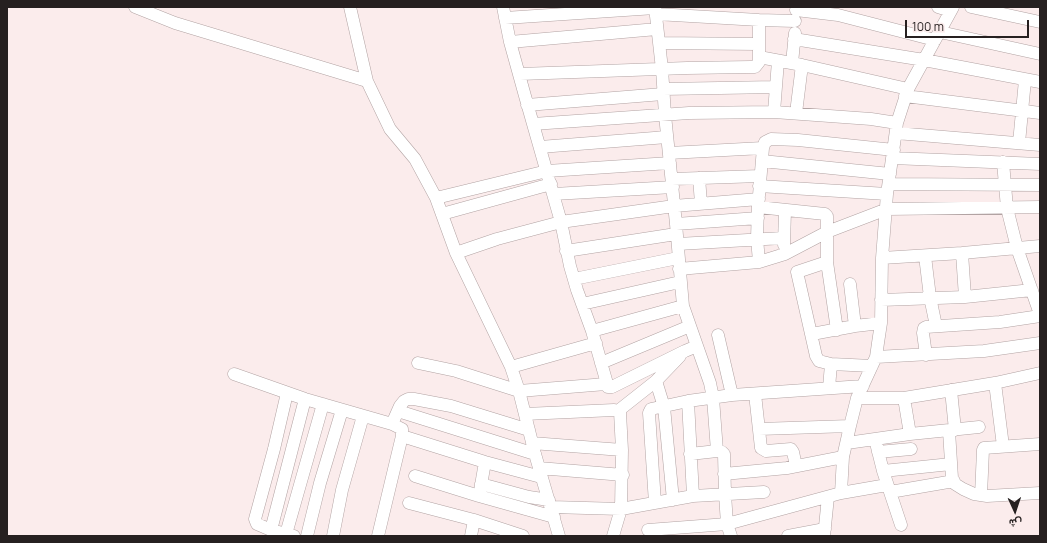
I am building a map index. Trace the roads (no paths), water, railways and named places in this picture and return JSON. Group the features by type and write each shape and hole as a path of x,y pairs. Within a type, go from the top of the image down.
{"street":[{"path":"135,7 176,22 367,81"},
{"path":"350,7 367,81 390,129 415,160 436,198 456,253 511,367 559,536"},
{"path":"841,494 843,457 850,426 858,398 874,362 881,323 882,258 889,184 897,128 906,93 952,9 938,7"},
{"path":"971,7 1040,22"},
{"path":"697,346 612,388 608,387 606,384 596,343 582,304 566,251 561,222 527,105 520,74 510,42 504,12 655,10 759,20 796,13 838,15 937,36 1040,54"},
{"path":"655,10 662,69 683,306 713,398 714,429 717,451"},
{"path":"796,13 794,39 797,64 796,113"},
{"path":"520,74 662,69 746,68 755,66 759,57 759,20"},
{"path":"510,42 657,30"},
{"path":"794,39 924,60 1040,82"},
{"path":"659,43 758,44"},
{"path":"759,57 797,64 906,93 1040,113"},
{"path":"774,112 778,61"},
{"path":"1019,143 1025,80"},
{"path":"527,105 663,92 776,87"},
{"path":"533,124 665,115 774,112 871,119 897,128 1040,145"},
{"path":"540,147 667,137"},
{"path":"759,262 757,238 758,208 763,148 765,142 778,139 798,140 893,154 1040,164"},
{"path":"436,198 546,171 763,148"},
{"path":"762,161 889,184"},
{"path":"926,355 923,330 926,327 1000,322 1040,315 1035,295 1017,248 1007,208 1003,162"},
{"path":"442,214 552,189 672,183 699,178 889,184 1040,185"},
{"path":"699,178 701,203"},
{"path":"456,253 497,239 561,222 701,203 825,214 827,216 827,262 837,330"},
{"path":"574,279 679,263 759,262 785,254 827,232 887,209 1040,207"},
{"path":"566,251 677,234 758,208"},
{"path":"785,210 783,238 785,254"},
{"path":"677,234 783,238"},
{"path":"882,258 925,256 1040,246"},
{"path":"962,253 965,297"},
{"path":"925,256 930,297 936,326"},
{"path":"827,262 797,272 814,348 819,361 831,364 874,362 926,355 984,351 1040,343"},
{"path":"582,304 680,282"},
{"path":"850,284 855,326"},
{"path":"881,300 930,297 1035,295"},
{"path":"592,331 683,306"},
{"path":"812,334 881,323"},
{"path":"601,363 690,326"},
{"path":"718,335 732,395"},
{"path":"511,367 596,343"},
{"path":"525,414 618,411 656,381 685,351"},
{"path":"418,363 456,371 519,391 606,384"},
{"path":"829,388 831,364"},
{"path":"858,398 904,398 995,383 1040,373"},
{"path":"234,374 287,393 402,428 402,436 378,536"},
{"path":"656,381 664,407 673,500"},
{"path":"995,383 1003,446"},
{"path":"654,503 648,413 651,409 688,401 732,395 863,386"},
{"path":"951,390 951,464 955,484 974,494 982,495 999,496 1040,493"},
{"path":"287,393 255,519 256,524 271,530 290,535 323,404"},
{"path":"755,394 761,448 766,451 791,449 796,466"},
{"path":"904,398 910,434"},
{"path":"271,530 306,399"},
{"path":"392,424 404,401 414,399 451,406 529,430"},
{"path":"688,401 693,496"},
{"path":"307,536 320,483 342,410"},
{"path":"398,411 534,449 622,450"},
{"path":"612,536 621,509 623,475 620,412 618,411"},
{"path":"333,536 342,490 364,416"},
{"path":"759,429 850,426"},
{"path":"847,443 910,434 979,427"},
{"path":"402,436 485,462 540,473 623,475"},
{"path":"875,439 888,489 901,525"},
{"path":"982,495 982,450 986,448 1003,446 1040,444"},
{"path":"878,452 911,449"},
{"path":"690,454 717,451 724,454 725,494 729,530"},
{"path":"724,474 796,466 843,457"},
{"path":"479,496 485,462"},
{"path":"883,471 951,464"},
{"path":"415,476 479,496 551,508 621,509 693,496 764,492"},
{"path":"648,530 729,530 841,494 954,481"},
{"path":"481,484 530,497 551,508"},
{"path":"788,536 824,532 828,497"},
{"path":"409,503 474,520 523,536"},
{"path":"471,536 474,520"}]}
